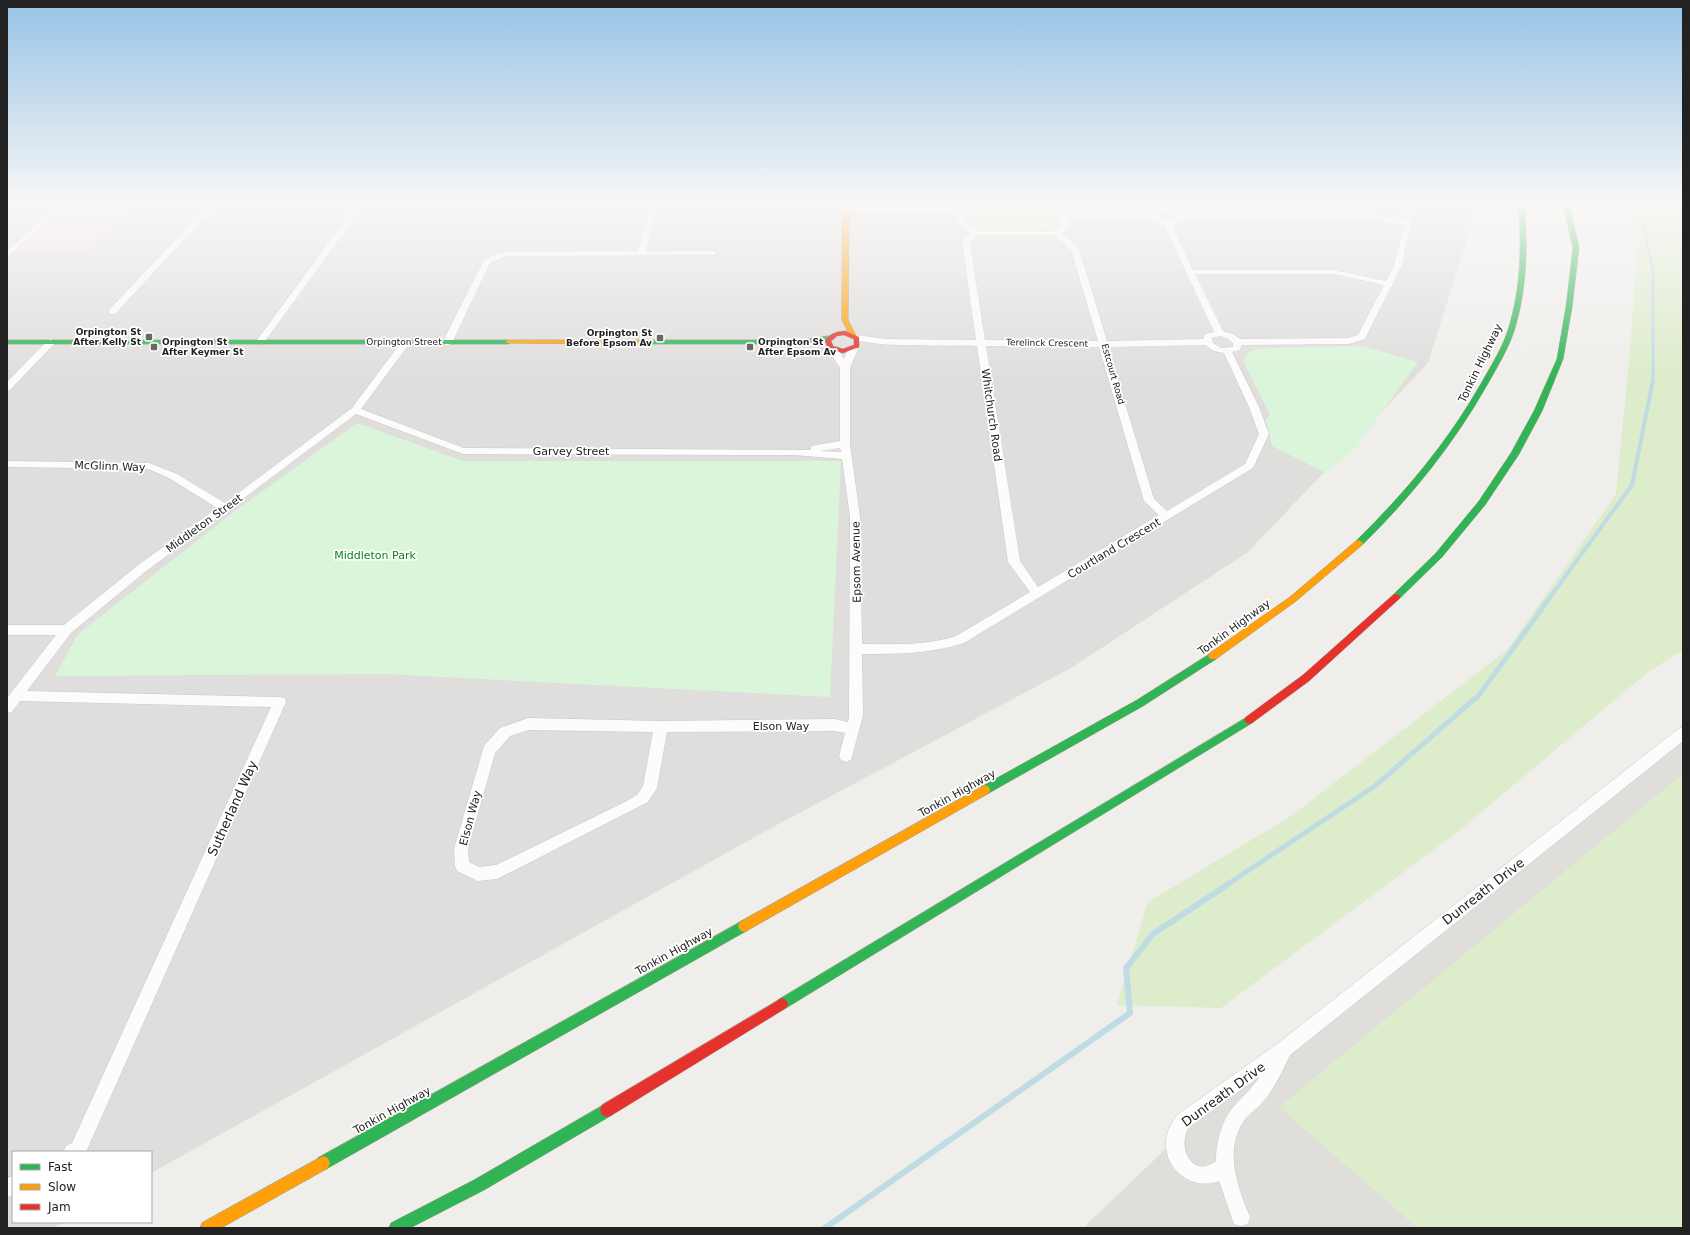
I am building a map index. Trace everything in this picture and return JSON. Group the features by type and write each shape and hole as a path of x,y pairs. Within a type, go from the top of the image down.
{"main road":[{"path":"845,262 845,320 855,342"},
{"name":"Tonkin Highway","path":"207,1228 1140,703 1205,663 1258,626 1349,554 1410,492 1461,426 1477,400 1512,327 1522,262"},
{"path":"396,1228 478,1185 653,1083 1026,854 1242,725 1306,678 1367,624 1438,555 1482,503 1515,454 1538,411 1560,359 1569,307 1574,262"},
{"path":"832,342 845,320"},
{"path":"832,342 845,333 855,342"},
{"name":"Orpington Street","path":"7,342 832,342"},
{"path":"832,342 843,351 855,342"},
{"path":"413,1228 478,1185"}],"street":[{"path":"112,312 159,262"},
{"path":"260,342 319,262"},
{"path":"448,343 488,262"},
{"name":"Whitchurch Road","path":"969,262 1014,562 1037,594"},
{"name":"Estcourt Road","path":"1079,262 1149,501 1166,516"},
{"path":"1186,262 1219,333"},
{"path":"1238,342 1237,348 1228,351 1216,349 1207,342 1208,336 1219,333 1230,336 1238,342 1357,340 1365,333 1399,262"},
{"path":"1191,272 1344,273 1388,284"},
{"path":"7,388 51,342"},
{"name":"Middleton Street","path":"7,708 67,630 141,568 225,508 355,410 405,342"},
{"path":"832,342 845,368"},
{"name":"Terelinck Crescent","path":"855,342 1104,344 1207,342"},
{"name":"Epsom Avenue","path":"846,756 856,716 857,649 855,517 845,444 845,368 855,342"},
{"name":"Courtland Crescent","path":"857,649 926,649 946,645 960,640 1249,466 1264,434 1228,351"},
{"name":"Garvey Street","path":"355,410 463,451 794,452 847,456"},
{"name":"Garvey Street","path":"794,452 845,444"},
{"name":"McGlinn Way","path":"7,464 149,466 173,476 225,508"},
{"path":"7,630 67,630"},
{"name":"Sutherland Way","path":"17,696 280,702 78,1149 74,1151"},
{"name":"Elson Way","path":"660,727 650,788 643,798 632,805 497,872 478,874 462,866 461,849 489,750 505,732 528,724 660,727 834,726 853,729"},
{"name":"Dunreath Drive","path":"1224,1166 1218,1173 1209,1177 1199,1176 1189,1171 1175,1152 1173,1141 1176,1129 1183,1121 1283,1050 1683,733"},
{"name":"Dunreath Drive","path":"1241,1217 1229,1190 1224,1166 1225,1145 1239,1113 1254,1100 1269,1080 1283,1050"}],"shaded area":[{"path":"7,262 1460,262 1428,363 1248,552 1071,668 773,827 152,1172 152,1151 12,1151 12,1223 62,1223 53,1228 7,1228"},
{"path":"1683,733 1683,1228 1083,1228 1174,1141 1284,1049"}],"green space":[{"path":"1637,262 1683,262 1683,650 1648,672 1460,830 1221,1008 1117,1005 1148,902 1291,816 1507,650 1616,494"},
{"path":"1362,346 1418,362 1354,450 1326,473 1272,446 1266,419 1270,414 1243,361 1249,352 1260,348"},
{"name":"Middleton Park","path":"357,423 463,461 841,461 830,697 384,674 55,676 78,634 235,511"},
{"path":"1683,774 1683,1228 1418,1228 1279,1107"}],"waterway":[{"path":"1651,262 1653,269 1653,380"},
{"path":"1545,604 1632,485 1653,380"},
{"path":"1228,884 1375,786 1479,695 1546,603"},
{"path":"825,1228 1130,1013 1126,968 1153,934 1230,883"}],"traffic: fast":[{"path":"1359,543 1412,488 1443,449 1471,407 1496,363 1512,327 1519,297 1523,262"},
{"path":"1396,597 1439,555 1482,503 1515,454 1538,411 1560,359 1569,307 1574,262"},
{"path":"648,342 802,342 829,338"},
{"path":"7,342 508,342"},
{"path":"985,790 1140,703 1213,656"},
{"path":"782,1004 1249,720"},
{"path":"323,1163 744,926"},
{"path":"396,1228 479,1185 607,1110"}],"traffic: slow":[{"path":"846,262 845,320 853,336"},
{"path":"508,342 648,342"},
{"path":"1213,656 1293,599 1359,543"},
{"path":"744,926 985,790"},
{"path":"207,1228 323,1163"}],"traffic: jam":[{"path":"845,333 857,338 857,346 843,351 830,347 828,341 835,334 845,333"},
{"path":"1249,720 1306,678 1396,597"},
{"path":"607,1110 782,1004"}],"place":[{"name":"Orpington St After Kelly St","path":"149,337"},
{"name":"Orpington St Before Epsom Av","path":"660,338"},
{"name":"Orpington St After Keymer St","path":"154,347"},
{"name":"Orpington St After Epsom Av","path":"750,347"}]}
